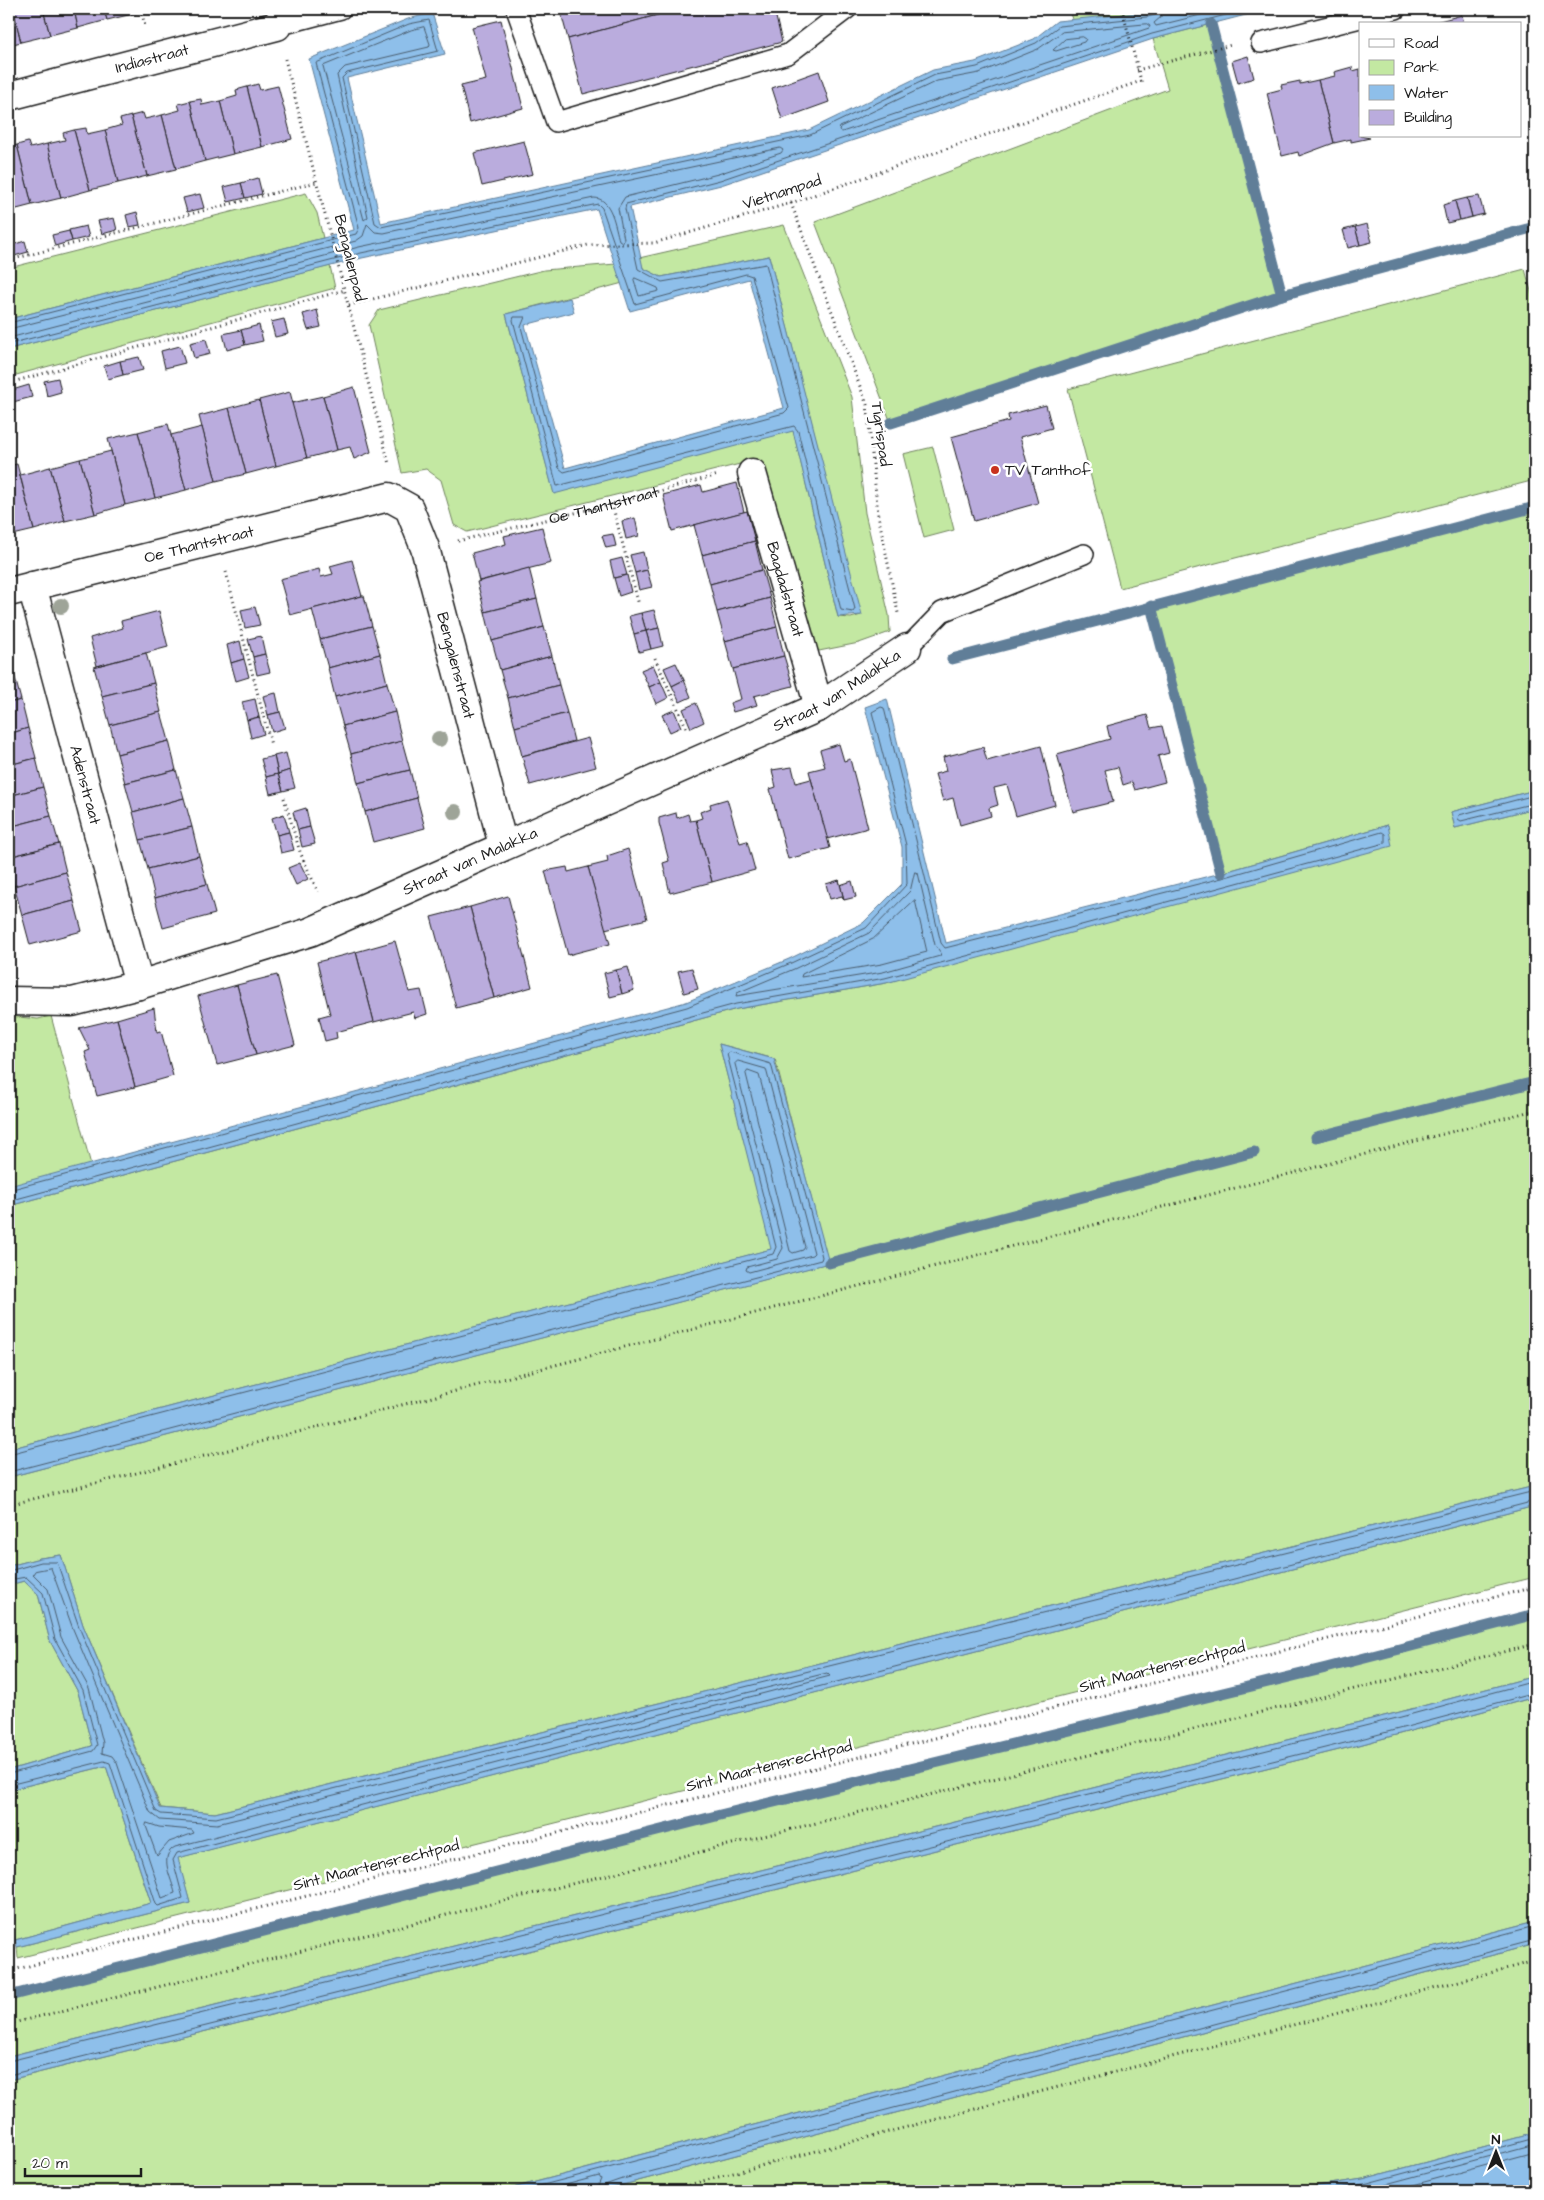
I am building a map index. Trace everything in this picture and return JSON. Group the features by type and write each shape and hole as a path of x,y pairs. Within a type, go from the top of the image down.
{"street":[{"name":"Indiastraat","path":"9,96 281,17"},
{"name":"Bagdadstraat","path":"752,473 819,707"},
{"name":"Oe Thantstraat","path":"20,589 389,497"},
{"name":"Bengalenstraat","path":"389,497 409,508 426,548 503,845"},
{"name":"Adenstraat","path":"20,589 139,985"},
{"name":"Straat van Malakka","path":"9,1001 72,1002 139,985 310,932 503,845 819,707 907,648"}],"lane":[{"path":"281,17 341,9"},
{"path":"516,9 556,122 788,54 847,9"},
{"path":"1261,43 1396,9"},
{"path":"907,648 942,612 1084,554"}],"path":[{"path":"1122,10 1137,70 1230,45"},
{"name":"Bengalenpad","path":"281,17 317,182 392,478 389,497"},
{"name":"Vietnampad","path":"349,305 588,245 654,243 791,203 1141,81 1137,70"},
{"path":"9,260 317,182"},
{"name":"Tigrispad","path":"791,203 866,405 880,524 891,590 907,648"},
{"path":"9,383 345,290"},
{"name":"Oe Thantstraat","path":"426,548 612,504 730,472 752,473"},
{"path":"612,504 639,605"},
{"path":"218,540 271,745"},
{"path":"655,658 701,759"},
{"path":"284,798 300,852 332,923"},
{"path":"9,1505 277,1438 1535,1110"},
{"name":"Sint Maartensrechtpad","path":"9,1971 1535,1587"},
{"path":"9,2006 11,2024 1535,1644"},
{"path":"665,2191 1535,1961"}],"green space":[{"path":"1068,9 1215,9 1079,36"},
{"path":"1211,24 1282,295 891,423 815,222 1168,89 1153,39"},
{"path":"306,193 317,213 323,238 9,319 9,268"},
{"path":"784,225 852,397 865,513 889,615 890,632 859,643 814,652 748,462 467,532 454,525 441,480 426,469 402,473 369,325 379,310 544,270 616,264 623,283 506,314 554,493 793,430 838,617 851,618 861,615 769,256 661,277 643,268 639,258"},
{"path":"330,266 335,288 9,377 9,349"},
{"path":"1525,269 1535,306 1535,480 1120,588 1068,389"},
{"path":"933,447 954,530 924,538 903,454"},
{"path":"1535,507 1535,790 1451,812 1455,828 1535,808 1535,1486 215,1813 161,1808 83,1625 61,1555 9,1566 9,1477 828,1263 775,1059 719,1044 772,1249 9,1449 9,1206 737,1009 886,983 1388,825 1221,873 1151,606"},
{"path":"9,1016 38,1019 51,1016 91,1165 9,1187"},
{"path":"1535,1506 1535,1577 18,1958 17,1947 190,1903 177,1858"},
{"path":"24,1581 38,1594 50,1641 78,1692 92,1746 9,1770 9,1585"},
{"path":"1535,1614 1535,1676 1400,1712 9,2056 9,1996 720,1815 1326,1668"},
{"path":"1535,1697 1535,1921 501,2191 9,2191 9,2080 1359,1745"},
{"path":"106,1766 151,1903 15,1940 9,1918 9,1790"},
{"path":"1535,1944 1535,2133 1363,2179 1284,2191 1034,2191 1023,2187 969,2188 964,2191 600,2191"}],"water":[{"path":"1160,9 1269,9 1153,39 721,185 630,207 643,268 661,277 769,256 862,615 838,617 793,431 554,494 506,314 570,298 574,312 525,325 565,468 784,408 749,279 630,311 597,209 362,258 9,349 9,319 354,230 309,59 408,19 432,13 445,54 347,78 381,223 809,130 933,70 975,62 1034,39 1057,21"},
{"path":"887,699 946,943 1221,873 1388,825 1392,846 886,983 737,1009 9,1206 9,1186 686,1002 789,959 863,923 902,884 902,847 865,707"},
{"path":"1535,790 1535,808 1455,828 1451,812"},
{"path":"719,1044 774,1059 829,1263 9,1477 9,1449 771,1249"},
{"path":"1535,1486 1535,1506 178,1858 190,1903 17,1947 15,1940 151,1903 106,1766 9,1790 9,1770 92,1746 78,1692 50,1641 38,1594 24,1581 9,1585 9,1566 61,1555 83,1625 160,1808 215,1813"},
{"path":"1535,1676 1535,1697 1359,1745 9,2080 9,2056 1400,1712"},
{"path":"1535,1921 1535,1944 600,2191 501,2191"},
{"path":"1535,2133 1535,2191 1284,2191 1363,2179"}],"building":[{"path":"9,9 13,9 21,42 9,45"},
{"path":"13,9 43,9 50,35 21,42"},
{"path":"43,9 74,9 78,28 50,35"},
{"path":"74,9 104,9 107,20 78,28"},
{"path":"104,9 136,9 137,13 107,20"},
{"path":"560,9 680,9 568,39"},
{"path":"680,9 774,9 782,42 583,94 568,39"},
{"path":"1462,15 1464,22 1436,22"},
{"path":"501,20 523,108 470,123 461,86 486,80 472,27"},
{"path":"1248,56 1254,78 1238,83 1232,61"},
{"path":"1352,67 1353,71 1359,69 1359,138 1370,138 1351,142 1351,139 1334,143 1318,80 1335,76 1334,72"},
{"path":"819,71 829,102 782,119 772,88"},
{"path":"1318,80 1334,143 1299,156 1298,152 1282,156 1267,93 1282,89 1281,85 1300,81 1300,84"},
{"path":"258,84 260,90 278,86 292,139 262,147 247,87"},
{"path":"247,87 262,147 233,154 220,101 237,96 236,90"},
{"path":"201,99 202,105 220,101 233,154 205,161 190,101"},
{"path":"190,101 205,161 176,169 162,115 180,110 178,104"},
{"path":"143,113 145,119 162,115 176,169 147,176 131,116"},
{"path":"131,116 147,176 118,183 105,130 122,125 120,119"},
{"path":"86,128 87,134 105,130 118,183 90,190 74,130"},
{"path":"74,130 90,190 61,198 47,144 65,140 63,133"},
{"path":"524,141 533,174 482,186 474,153"},
{"path":"28,142 30,148 47,144 61,198 32,205 17,145"},
{"path":"17,145 32,205 9,211 9,147"},
{"path":"258,178 262,194 245,198 241,183"},
{"path":"241,183 245,198 228,202 224,187"},
{"path":"200,194 204,208 187,212 183,198"},
{"path":"1479,196 1484,214 1472,217 1467,198"},
{"path":"1467,198 1472,217 1460,220 1455,201"},
{"path":"1455,201 1460,220 1447,223 1443,205"},
{"path":"137,212 140,225 129,227 126,215"},
{"path":"114,218 117,230 102,234 98,221"},
{"path":"1367,224 1372,242 1360,245 1355,227"},
{"path":"86,226 89,237 72,241 69,230"},
{"path":"1355,227 1360,245 1348,248 1343,230"},
{"path":"69,231 72,241 55,246 52,235"},
{"path":"9,240 14,256 9,258"},
{"path":"25,241 28,252 14,256 12,245"},
{"path":"317,310 321,327 308,330 303,314"},
{"path":"284,319 288,334 275,337 271,322"},
{"path":"259,325 263,341 245,345 241,330"},
{"path":"241,330 245,345 227,350 223,334"},
{"path":"206,339 210,354 194,358 190,343"},
{"path":"180,346 185,363 165,368 161,351"},
{"path":"139,357 143,370 123,375 120,361"},
{"path":"120,361 123,375 108,379 104,366"},
{"path":"58,378 61,392 47,396 44,381"},
{"path":"29,385 32,397 9,403 9,391"},
{"path":"354,387 371,452 354,459 350,447 337,450 323,396"},
{"path":"290,392 307,458 276,466 259,400"},
{"path":"323,396 337,450 307,458 292,403"},
{"path":"259,400 276,466 246,474 229,408"},
{"name":"TV Tanthof","path":"1046,405 1052,428 1020,437 1038,503 974,521 951,437 1009,421 1008,415"},
{"path":"229,408 246,474 216,481 199,416"},
{"path":"168,424 186,490 155,498 138,432"},
{"path":"202,427 216,481 186,490 171,435"},
{"path":"138,432 155,498 125,505 108,439"},
{"path":"111,451 125,505 95,514 80,459"},
{"path":"80,459 95,514 65,521 50,467"},
{"path":"17,464 34,530 9,536 9,466"},
{"path":"50,467 65,521 34,530 20,475"},
{"path":"737,483 744,512 672,531 663,495 701,485 703,492"},
{"path":"747,511 755,541 702,555 694,525"},
{"path":"635,518 639,536 626,539 622,521"},
{"path":"542,527 551,563 479,581 472,553 506,544 504,536"},
{"path":"613,534 616,546 606,548 602,536"},
{"path":"755,541 762,570 710,584 702,555"},
{"path":"643,552 647,570 635,573 630,555"},
{"path":"622,558 627,575 614,578 610,561"},
{"path":"352,560 362,596 290,615 280,579 319,569 321,577 333,574 330,566"},
{"path":"529,568 537,599 485,612 477,582"},
{"path":"647,570 652,587 639,590 635,573"},
{"path":"762,570 770,598 717,612 710,584"},
{"path":"627,575 631,592 619,596 614,578"},
{"path":"364,596 372,626 320,639 312,609"},
{"path":"770,598 777,627 725,641 717,612"},
{"path":"537,599 544,627 492,641 485,612"},
{"path":"255,607 260,625 245,628 241,610"},
{"path":"654,610 659,628 646,631 641,613"},
{"path":"159,611 168,647 97,666 90,638 123,628 121,621"},
{"path":"641,613 646,631 634,634 629,616"},
{"path":"372,626 380,654 328,668 320,639"},
{"path":"544,627 552,656 500,670 492,641"},
{"path":"777,627 784,656 733,669 725,641"},
{"path":"659,628 663,646 651,649 646,631"},
{"path":"646,631 651,649 639,652 634,634"},
{"path":"261,636 265,654 253,657 248,639"},
{"path":"240,641 244,659 231,663 227,645"},
{"path":"146,653 154,683 102,696 94,667"},
{"path":"265,654 270,672 257,675 253,657"},
{"path":"380,654 387,683 335,697 328,668"},
{"path":"552,656 559,685 508,698 500,670"},
{"path":"784,656 793,686 754,696 757,705 733,712 730,703 741,699 733,669"},
{"path":"244,659 249,677 236,681 231,663"},
{"path":"676,663 684,680 672,686 664,668"},
{"path":"653,665 661,682 649,687 641,670"},
{"path":"10,670 13,670 21,700 9,703"},
{"path":"684,680 691,697 680,702 672,686"},
{"path":"661,682 668,698 656,704 649,687"},
{"path":"154,683 161,712 110,725 102,696"},
{"path":"387,683 395,712 343,726 335,697"},
{"path":"559,685 567,713 515,727 508,698"},
{"path":"276,693 280,712 268,715 263,696"},
{"path":"255,699 259,717 247,720 242,702"},
{"path":"21,700 28,728 9,734 9,703"},
{"path":"696,703 704,722 691,728 683,709"},
{"path":"674,710 681,727 670,732 662,715"},
{"path":"161,712 169,741 117,754 110,725"},
{"path":"280,712 285,728 272,732 268,715"},
{"path":"395,712 402,741 351,754 343,726"},
{"path":"567,713 574,741 522,756 515,727"},
{"path":"1147,715 1151,728 1162,726 1169,753 1158,756 1165,782 1135,790 1132,782 1123,785 1118,767 1105,770 1113,802 1073,812 1057,754 1110,739 1107,726"},
{"path":"259,717 264,734 251,738 247,720"},
{"path":"28,728 36,758 9,765 9,734"},
{"path":"588,738 596,767 530,785 522,756"},
{"path":"169,741 176,770 125,783 117,754"},
{"path":"402,741 410,770 358,783 351,754"},
{"path":"839,744 844,761 850,759 868,828 827,839 809,771 825,767 820,750"},
{"path":"1041,746 1055,805 1016,816 1007,785 994,788 998,805 989,808 991,816 960,825 953,798 943,801 935,774 946,771 943,757 983,747 987,761"},
{"path":"286,753 290,770 278,774 274,756"},
{"path":"274,756 278,774 266,777 261,759"},
{"path":"36,758 43,787 9,796 9,765"},
{"path":"792,767 796,783 811,779 830,848 788,859 770,789 776,787 772,770"},
{"path":"176,770 184,798 133,812 125,783"},
{"path":"290,770 295,788 283,791 278,774"},
{"path":"410,770 417,798 365,812 358,783"},
{"path":"278,774 283,791 270,794 266,777"},
{"path":"43,787 51,816 9,827 9,796"},
{"path":"184,798 192,827 140,840 133,812"},
{"path":"417,798 425,828 373,842 365,812"},
{"path":"727,799 740,843 747,841 755,870 712,882 696,820 702,818 700,812 711,808 710,804"},
{"path":"306,808 310,827 298,830 293,812"},
{"path":"676,813 677,818 688,814 690,821 696,820 712,882 670,893 663,863 669,861 659,818"},
{"path":"284,814 289,832 277,835 272,818"},
{"path":"51,816 59,844 9,857 9,827"},
{"path":"192,827 199,856 148,869 140,840"},
{"path":"310,827 315,844 302,847 298,830"},
{"path":"289,832 294,850 281,853 277,835"},
{"path":"59,844 66,872 14,886 9,857"},
{"path":"628,849 647,919 605,929 588,867 608,862 607,856"},
{"path":"199,856 207,884 155,898 148,869"},
{"path":"300,863 308,879 296,885 288,868"},
{"path":"567,867 568,872 588,867 610,944 568,955 545,871"},
{"path":"66,872 74,901 22,915 14,886"},
{"path":"839,880 844,900 842,896 830,899 826,884"},
{"path":"852,881 856,897 844,900 840,885"},
{"path":"207,884 215,914 163,928 155,898"},
{"path":"508,896 532,987 494,998 470,907"},
{"path":"74,901 82,931 30,945 22,915"},
{"path":"470,907 494,998 456,1008 431,917"},
{"path":"395,941 409,992 421,990 427,1014 415,1018 413,1012 374,1022 356,952"},
{"path":"356,952 374,1022 336,1032 337,1038 325,1041 319,1017 330,1014 317,962"},
{"path":"628,967 634,990 622,994 616,970"},
{"path":"692,968 698,989 684,993 678,971"},
{"path":"616,970 622,994 610,997 604,973"},
{"path":"277,975 295,1045 256,1055 237,985"},
{"path":"237,985 256,1055 217,1065 198,996"},
{"path":"154,1008 157,1032 161,1031 173,1076 135,1087 117,1019"},
{"path":"117,1019 135,1087 97,1096 85,1052 90,1050 79,1028"}],"waterway":[{"path":"1211,24 1282,295 1535,227"},
{"path":"891,423 1282,295"},
{"path":"952,659 1535,507"},
{"path":"1151,606 1221,873"},
{"path":"1316,1137 1535,1082"},
{"path":"829,1263 1254,1152"},
{"path":"9,1996 720,1815 1326,1668 1535,1614"}],"place":[{"name":"TV Tanthof","path":"995,470"}]}
